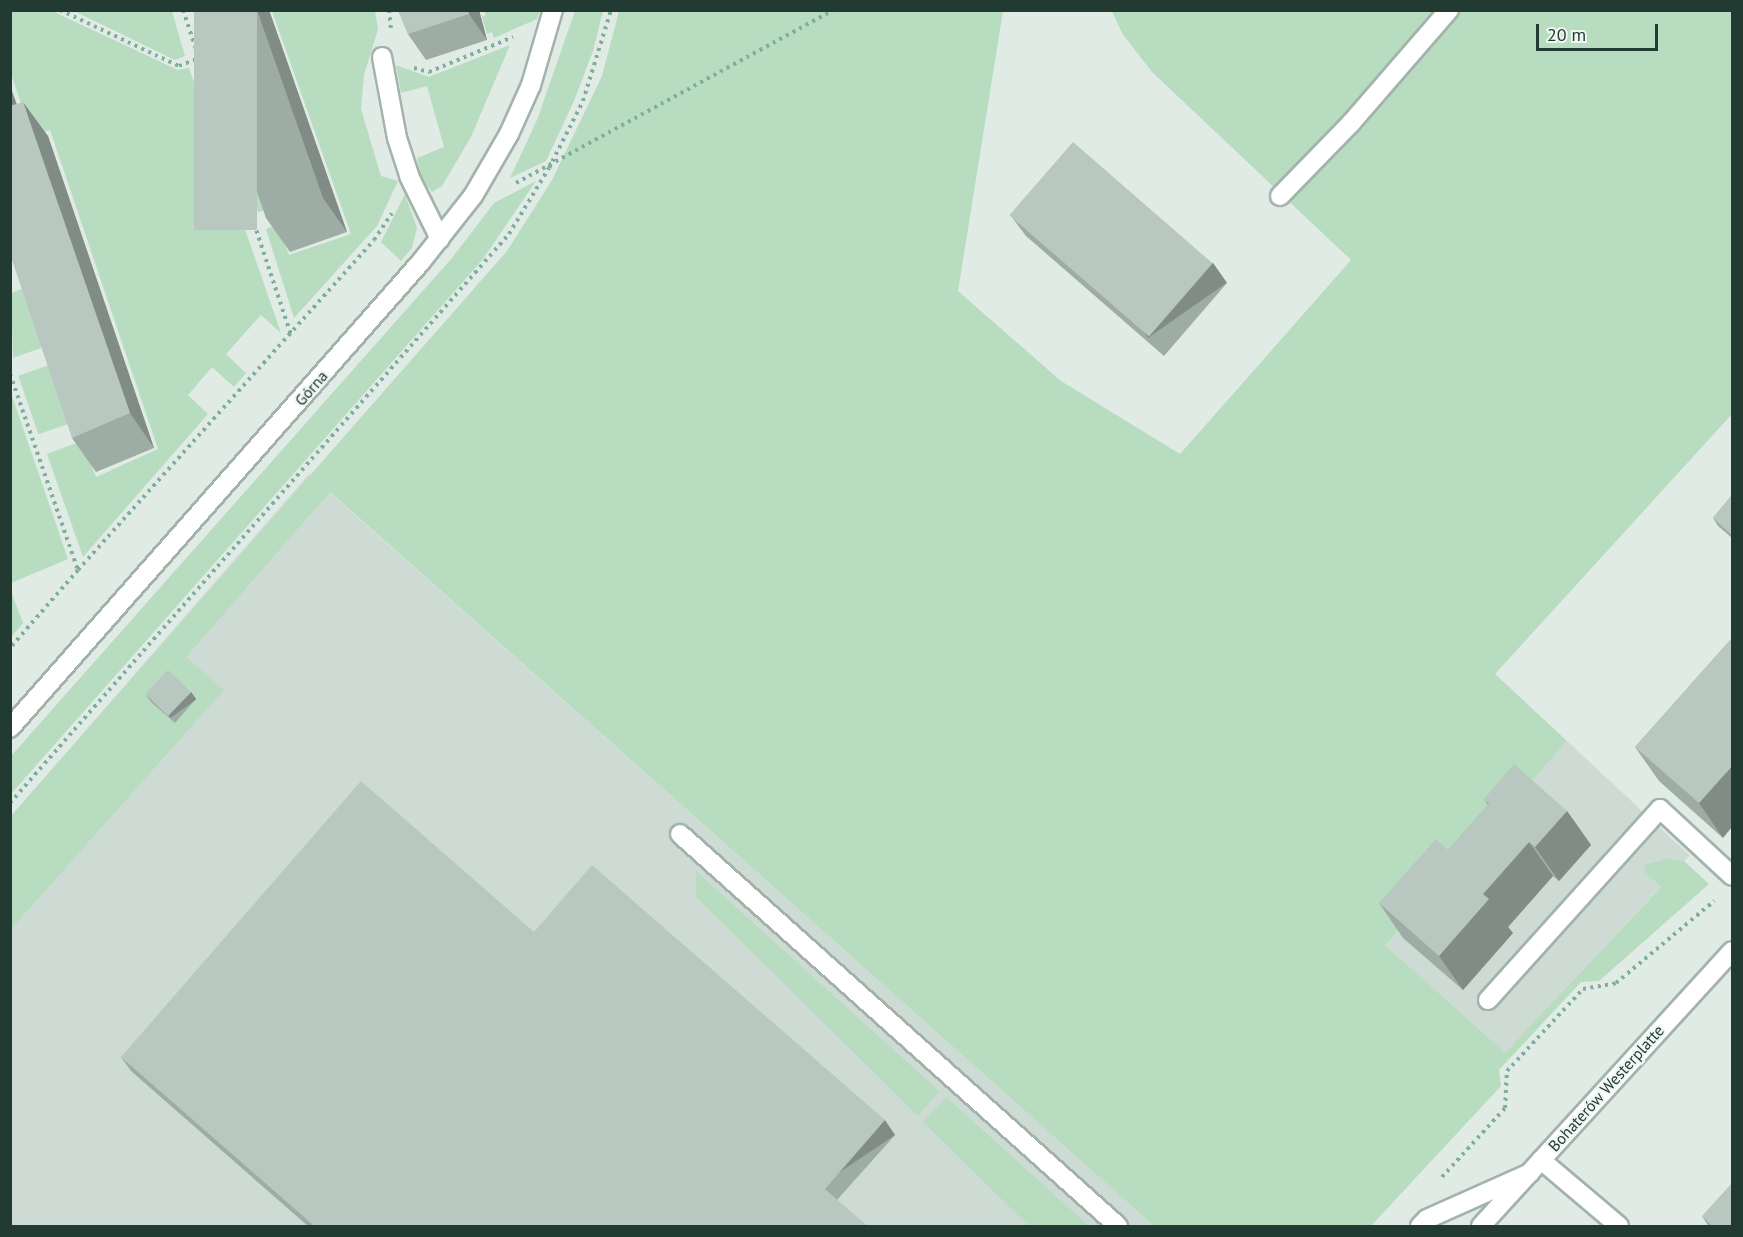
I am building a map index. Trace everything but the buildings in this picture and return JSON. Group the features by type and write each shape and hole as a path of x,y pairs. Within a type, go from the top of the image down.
{"street":[{"path":"1280,196 1351,123 1449,10"},
{"name":"Górna","path":"10,728 440,239 486,176 531,85 551,16"},
{"path":"382,57 397,138 409,176 440,239"},
{"path":"1488,1000 1660,809 1732,876"},
{"path":"680,834 1118,1227"},
{"name":"Bohaterów Westerplatte","path":"1481,1227 1732,951"},
{"path":"1420,1227 1426,1219 1535,1167 1619,1227"}],"path":[{"path":"60,10 179,66 199,58"},
{"path":"183,10 291,334"},
{"path":"389,10 392,28 382,57 429,72 551,16"},
{"path":"10,802 487,262 549,168 583,101 611,10"},
{"path":"486,176 503,189 549,168 833,10"},
{"path":"10,648 374,240 388,221 409,176"},
{"path":"10,374 78,570"},
{"path":"1436,1184 1505,1108 1508,1071 1583,989 1616,983 1714,901"}],"shaded area":[{"path":"309,474 1154,1226 11,1226 11,816"},
{"path":"1567,741 1690,856 1504,1055 1381,941"}],"green space":[{"path":"11,10 52,11 178,70 189,68 281,333 261,315 226,354 246,373 234,387 212,367 188,395 208,414 83,557 47,454 82,441 96,477 158,449 50,130 32,135 11,74"},
{"path":"484,10 540,11 537,19 494,38 492,32 487,34 482,17 486,15"},
{"path":"74,11 172,11 185,56 175,60"},
{"path":"272,11 375,11 378,29 364,75 361,109 381,176 398,181 377,226 294,318 266,229 277,225 289,255 351,234"},
{"path":"575,11 603,11 593,51 574,101 546,161 510,178 537,120"},
{"path":"619,11 1003,11 958,291 1061,381 1180,454 1351,260 1152,72 1122,33 1112,11 1732,11 1732,414 1495,674 1567,741 1385,945 1505,1053 1661,887 1644,871 1645,865 1666,859 1684,861 1709,884 1599,981 1581,982 1499,1070 1501,1086 1371,1226 1154,1226 330,492 186,657 224,690 11,929 11,816 507,251 552,180 602,76"},
{"path":"510,45 471,137 442,186 432,192 421,178 417,158 444,147 427,86 401,93 396,65 429,77"},
{"path":"225,69 244,129 233,133 214,73"},
{"path":"252,148 271,208 258,212 239,152"},
{"path":"536,181 483,259 11,794 11,756 452,258 494,203"},
{"path":"405,194 417,228 412,248 401,261 381,242"},
{"path":"32,285 52,344 13,358 11,293"},
{"path":"58,362 78,421 38,434 18,376"},
{"path":"11,393 68,559 10,583"},
{"path":"10,589 23,623 11,637 10,637"},
{"path":"696,871 939,1091 918,1116 696,897"},
{"path":"946,1097 1089,1226 1029,1226 923,1122"}]}
